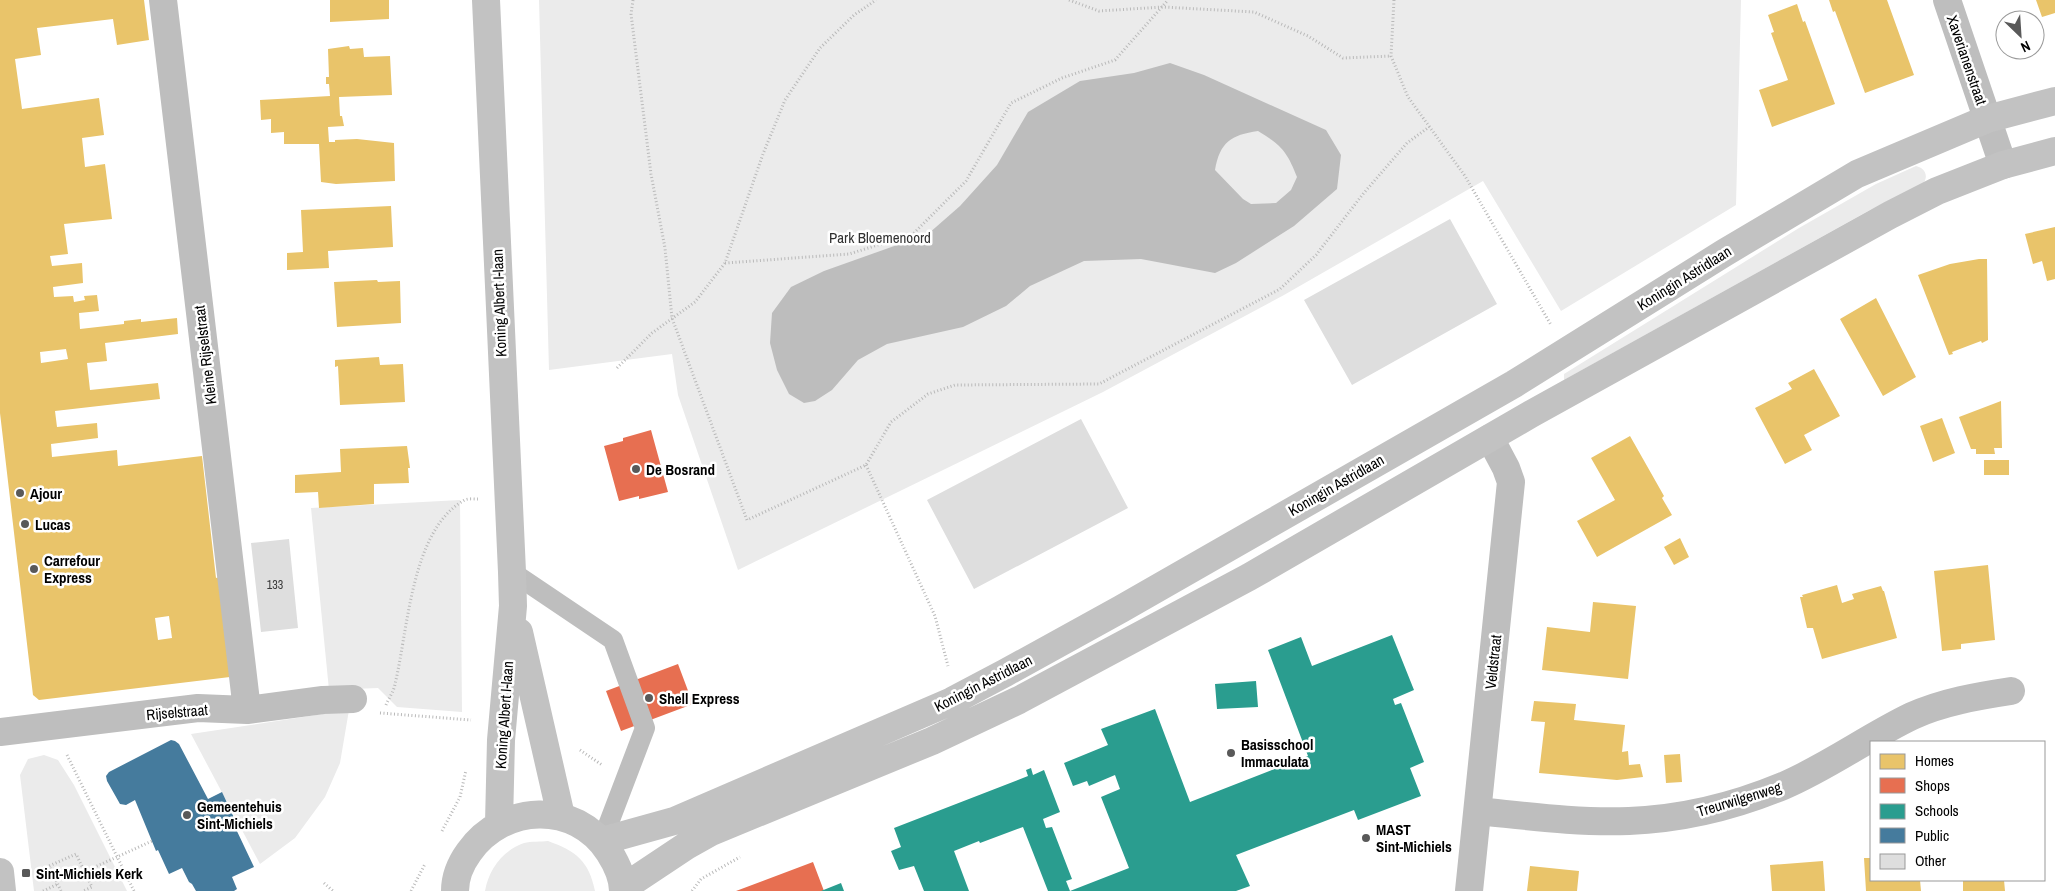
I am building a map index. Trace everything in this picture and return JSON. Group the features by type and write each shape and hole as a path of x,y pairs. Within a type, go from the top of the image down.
{"main road":[{"name":"Koning Albert I-laan","path":"486,0 513,606 501,740 499,823"},
{"name":"Koningin Astridlaan","path":"602,841 674,821 952,701 998,677 1506,388 1724,252 1857,174 1987,120 2055,101"},
{"name":"Koningin Astridlaan","path":"623,889 686,846 711,832 932,741 1019,700 1249,577 1490,438 1890,215 1937,192 2003,165 2055,151"},
{"name":"Koning Albert I-laan","path":"513,606 561,816"},
{"path":"455,891 455,884 463,860 478,839 499,823 529,814 561,816 583,826 602,841 616,863 623,889"},
{"path":"0,872 2,891"}],"street":[{"name":"Kleine Rijselstraat","path":"163,0 247,710"},
{"name":"Xaverianenstraat","path":"1947,0 2003,165"},
{"name":"Veldstraat","path":"1469,891 1511,482 1506,468 1490,438"},
{"name":"Treurwilgenweg","path":"1478,811 1576,821 1629,821 1684,815 1736,803 1784,786 1914,716 1966,698 2011,691"},
{"name":"Rijselstraat","path":"0,732 198,708 247,710 323,700 364,706"}],"lane":[{"path":"512,572 613,640 645,728 602,841"}],"path":[{"path":"633,0 630,14 651,174 665,248 672,318 747,520 866,465 891,422 928,394 955,385 1099,384 1280,289 1316,255 1363,194 1406,143 1429,127"},
{"path":"617,368 652,333 695,302 725,263 763,154 785,100 820,48 854,15 876,0"},
{"path":"1069,0 1099,11 1163,7 1254,12 1308,36 1343,58 1391,56"},
{"path":"725,263 849,254 913,234 966,180 1011,103 1062,78 1115,60 1168,0"},
{"path":"1394,0 1391,56 1408,96 1465,176 1554,332"},
{"path":"866,465 935,616 948,666"},
{"path":"382,713 395,686 414,580 426,548 438,525 464,500 508,497"},
{"path":"939,670 957,663"},
{"path":"364,706 382,713 474,720 473,728"},
{"path":"53,725 134,891"},
{"path":"577,748 625,779"},
{"path":"439,837 460,797 467,764"},
{"path":"84,872 152,840"},
{"path":"61,891 49,866 76,854 92,887 83,891"},
{"path":"411,891 426,861"},
{"path":"692,891 701,879"},
{"path":"324,883 333,891"},
{"path":"43,891 58,884"}],"green space":[{"name":"Park Bloemenoord","path":"539,0 1741,0 1736,205 1561,311 1483,181 1284,295 1103,392 738,570 678,395 672,354 549,370"},
{"path":"1916,166 1922,169 1926,175 1923,184 1868,211 1564,380 1564,374 1799,228 1876,184"},
{"path":"460,500 462,712 397,707 378,688 329,690 311,508"},
{"path":"349,710 340,763 325,797 295,838 260,864 191,734"},
{"path":"44,755 58,760 74,785 127,891 34,891 20,775 28,759"},
{"path":"548,841 574,853 580,858 589,872 595,891 485,891 493,868 509,851 524,843"}],"shaded area":[{"path":"1170,63 1204,75 1326,130 1341,155 1337,189 1294,226 1236,263 1215,273 1141,259 1084,261 1030,286 1006,306 963,327 887,344 858,360 832,390 815,401 804,403 789,394 777,370 770,343 772,313 791,287 824,271 928,234 960,206 997,165 1028,112 1080,81 1134,73","holes":["1258,131 1278,145 1286,155 1297,177 1291,190 1276,203 1251,204 1243,199 1215,170 1217,160 1224,146 1234,138"]}],"building: Homes":[{"path":"0,0 144,0 149,40 117,45 113,19 37,28 41,55 15,59 22,109 99,98 104,135 82,138 85,167 105,164 112,219 64,224 68,254 50,256 52,266 82,263 83,283 53,287 54,297 73,296 74,302 85,300 84,296 97,295 99,311 79,313 80,329 124,324 124,321 141,319 141,322 177,318 178,334 105,343 107,361 87,363 90,390 158,383 160,399 55,411 57,427 97,423 98,438 51,444 52,457 117,450 118,466 202,456 216,578 219,577 230,677 39,700 33,695 0,413","holes":["66,349 68,359 41,363 40,352","169,616 172,638 158,640 155,618"]},
{"path":"330,0 389,0 389,19 330,22"},
{"path":"1829,0 1887,0 1914,75 1865,93 1835,11 1833,12"},
{"path":"2036,0 2055,0 2055,13 2045,16 2045,10 2040,10"},
{"path":"1797,4 1835,104 1772,127 1759,90 1788,80 1771,33 1774,32 1768,15"},
{"path":"349,46 350,49 363,48 364,57 390,56 392,95 339,97 340,116 342,116 344,126 328,127 329,142 357,139 394,143 395,181 336,184 321,182 319,144 284,144 284,132 271,133 271,119 261,120 260,100 330,96 329,84 326,84 326,77 329,77 328,49"},
{"path":"391,206 393,247 328,251 329,268 287,270 287,253 303,252 301,210"},
{"path":"2055,227 2055,279 2047,281 2042,261 2033,264 2025,234"},
{"path":"1987,259 1988,340 1952,352 1953,354 1949,355 1918,275 1950,264"},
{"path":"377,280 378,282 400,281 401,323 337,327 334,282"},
{"path":"1876,298 1916,377 1883,396 1840,319"},
{"path":"379,357 380,365 403,364 405,402 340,405 338,366 335,367 335,360"},
{"path":"1814,369 1840,416 1804,435 1812,450 1785,464 1755,408 1792,389 1788,383"},
{"path":"2001,401 2002,448 1994,448 1995,454 1976,454 1976,449 1971,449 1959,417"},
{"path":"1942,418 1955,453 1933,462 1920,426"},
{"path":"1630,436 1664,496 1662,498 1672,515 1597,557 1577,521 1615,500 1591,458"},
{"path":"407,446 410,468 408,468 409,483 374,484 374,504 319,508 318,492 295,493 295,475 341,472 340,449"},
{"path":"1984,460 2009,460 2009,475 1984,475"},
{"path":"1680,538 1689,557 1674,565 1664,547"},
{"path":"1988,565 1995,640 1961,644 1961,649 1942,651 1934,571"},
{"path":"1837,585 1842,603 1854,599 1852,594 1881,586 1897,638 1822,659 1813,628 1807,628 1800,597"},
{"path":"1593,602 1636,606 1628,679 1542,670 1547,627 1590,632"},
{"path":"1534,701 1576,704 1574,720 1625,725 1622,752 1628,751 1629,765 1640,764 1643,777 1617,780 1539,773 1545,722 1531,721"},
{"path":"1680,754 1682,782 1666,783 1664,755"},
{"path":"1864,858 1870,858 1870,881 1920,881 1921,891 1866,891"},
{"path":"1823,861 1825,891 1772,891 1770,865"},
{"path":"1530,866 1579,871 1577,891 1527,891"},
{"path":"1963,881 2004,881 2005,891 1963,891"}],"building: Shops":[{"name":"De Bosrand","path":"651,430 668,492 639,499 639,496 619,501 604,446"},
{"name":"Shell Express","path":"678,664 693,704 621,731 606,691"},
{"path":"813,862 824,891 736,891"}],"building: Schools":[{"path":"1392,635 1414,690 1393,699 1395,705 1401,703 1424,762 1410,768 1421,796 1358,820 1354,810 1236,855 1250,886 1236,891 1070,891 1129,868 1101,797 1120,789 1115,775 1089,786 1087,781 1073,786 1064,763 1108,745 1101,729 1155,709 1190,802 1308,756 1268,650 1301,637 1312,666"},
{"path":"1256,681 1258,707 1217,709 1215,684"},
{"path":"1031,768 1033,775 1044,770 1060,812 1043,819 1046,828 1052,827 1072,879 1066,881 1070,891 1048,891 1023,827 954,851 969,891 924,891 914,866 899,870 891,851 901,847 894,828 1028,776 1026,770"},
{"path":"841,883 844,891 821,891"}],"building: Public":[{"name":"Gemeentehuis Sint-Michiels","path":"171,740 179,744 208,799 222,792 238,826 235,827 254,867 232,877 237,889 234,891 196,891 182,868 169,874 158,850 156,851 135,800 126,805 120,804 107,781 106,776 109,772"}],"building: Other":[{"path":"1450,219 1497,304 1352,385 1304,300"},
{"path":"1081,419 1128,508 974,589 927,500"},
{"path":"289,539 298,628 261,632 251,543"}],"place":[{"name":"De Bosrand","path":"636,469"},
{"name":"Ajour","path":"20,493"},
{"name":"Lucas","path":"25,524"},
{"name":"Carrefour Express","path":"34,569"},
{"name":"Shell Express","path":"649,698"},
{"name":"Basisschool Immaculata","path":"1231,753"},
{"name":"Gemeentehuis Sint-Michiels","path":"187,815"},
{"name":"MAST Sint-Michiels","path":"1366,838"},
{"name":"Sint-Michiels Kerk","path":"26,873"}]}
